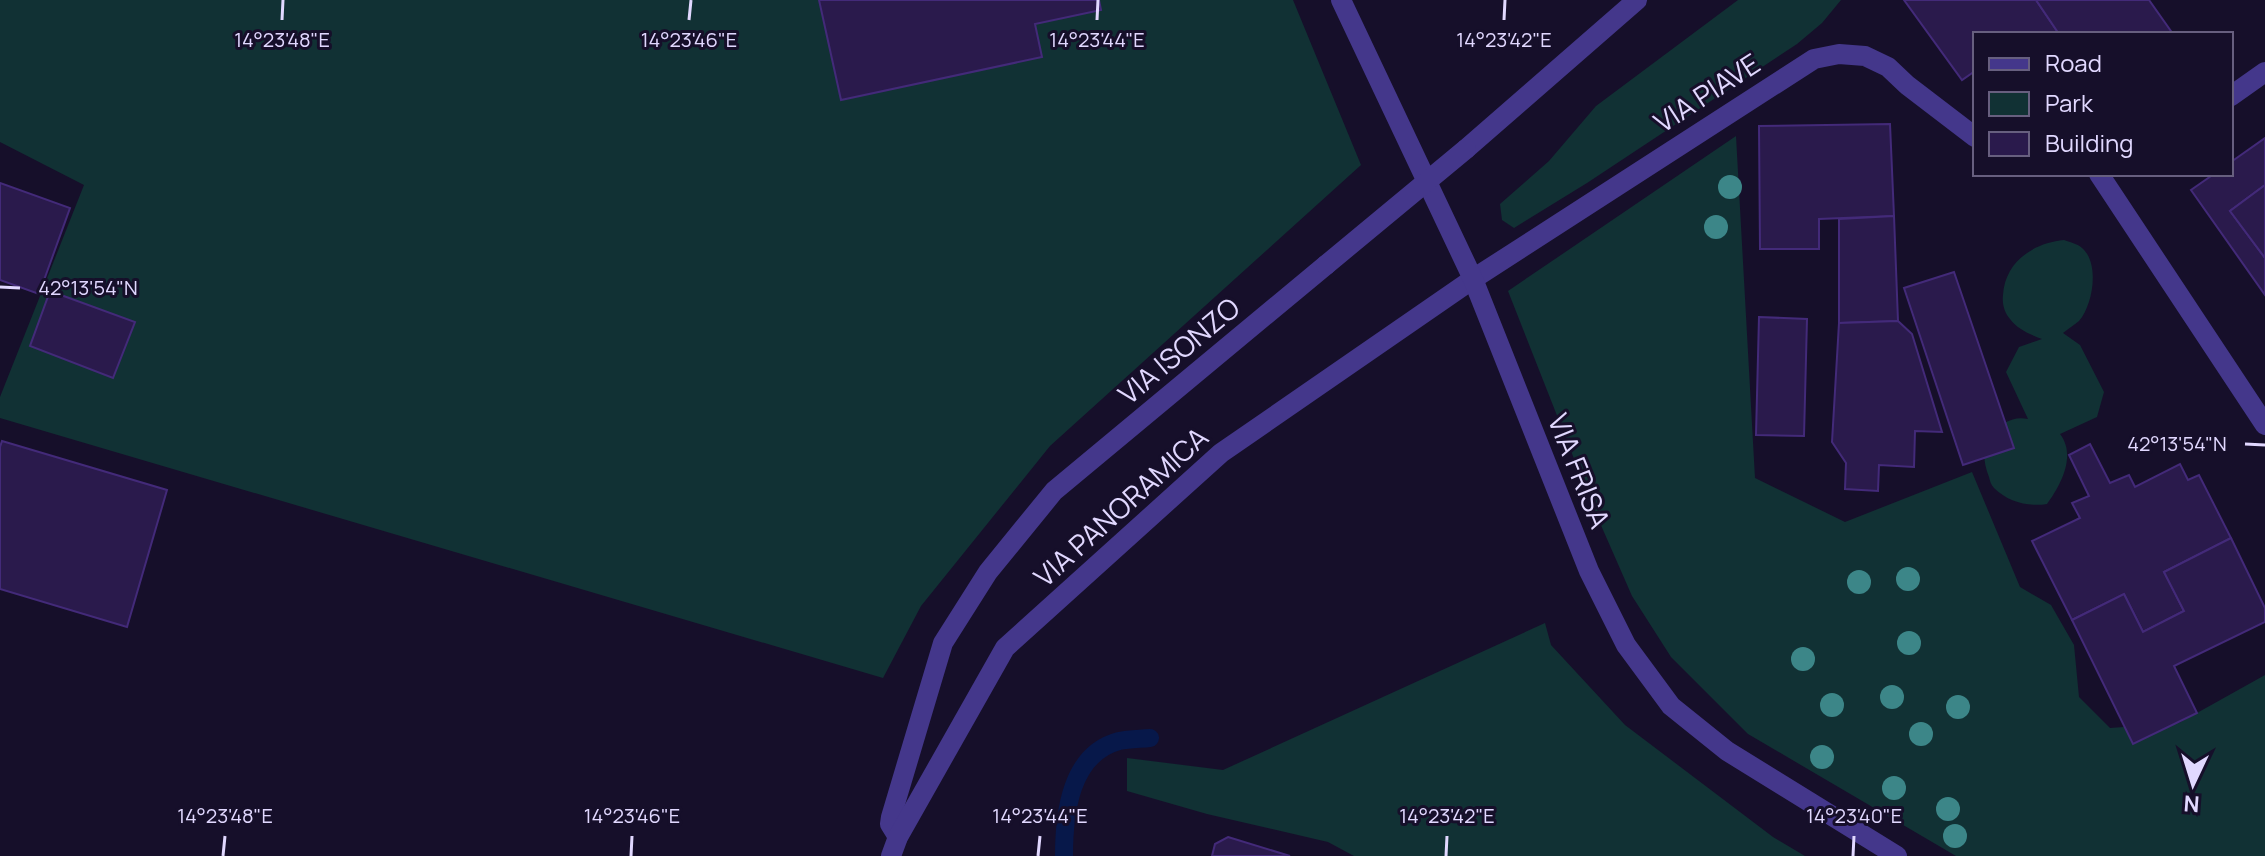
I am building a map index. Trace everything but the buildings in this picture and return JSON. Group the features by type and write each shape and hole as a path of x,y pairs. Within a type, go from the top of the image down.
{"street":[{"name":"VIA FRISA","path":"1341,0 1473,279 1589,571 1626,645 1671,706 1727,751 1897,856"},
{"name":"VIA ISONZO","path":"894,846 891,817 943,643 988,572 1054,491 1466,149 1637,0"},
{"name":"VIA PIAVE","path":"1473,279 1814,59 1839,54 1865,56 1888,67 1973,135"},
{"path":"2233,95 2265,72"},
{"path":"2100,176 2265,425"},
{"name":"VIA PANORAMICA","path":"894,846 1005,648 1221,453 1473,279"}],"green space":[{"path":"0,0 1293,0 1361,165 1050,446 921,606 883,678 0,418 0,397 84,185 0,142"},
{"path":"1738,0 1841,0 1822,23 1797,44 1587,183 1514,228 1502,220 1500,204 1549,161 1596,106"},
{"path":"1736,136 1755,478 1845,522 1972,472 2020,587 2051,605 2074,645 2079,697 2110,728 2179,723 2265,675 2265,856 1956,856 1748,734 1671,657 1632,596 1593,507 1508,291"},
{"path":"2064,240 2082,248 2088,255 2093,273 2091,295 2084,314 2063,333 2080,345 2104,392 2097,417 2060,434 2067,452 2065,470 2047,504 2033,505 2012,500 1994,488 1984,454 1987,439 1996,427 2018,418 2028,419 2006,372 2019,347 2042,339 2024,331 2008,316 2003,304 2005,283 2023,256 2042,245"},
{"path":"1545,623 1551,645 1625,725 1773,837 1805,856 1354,856 1328,842 1207,814 1127,791 1127,758 1223,770"}],"waterway":[{"path":"1064,856 1068,805 1080,772 1103,748 1119,741 1150,738"}]}
